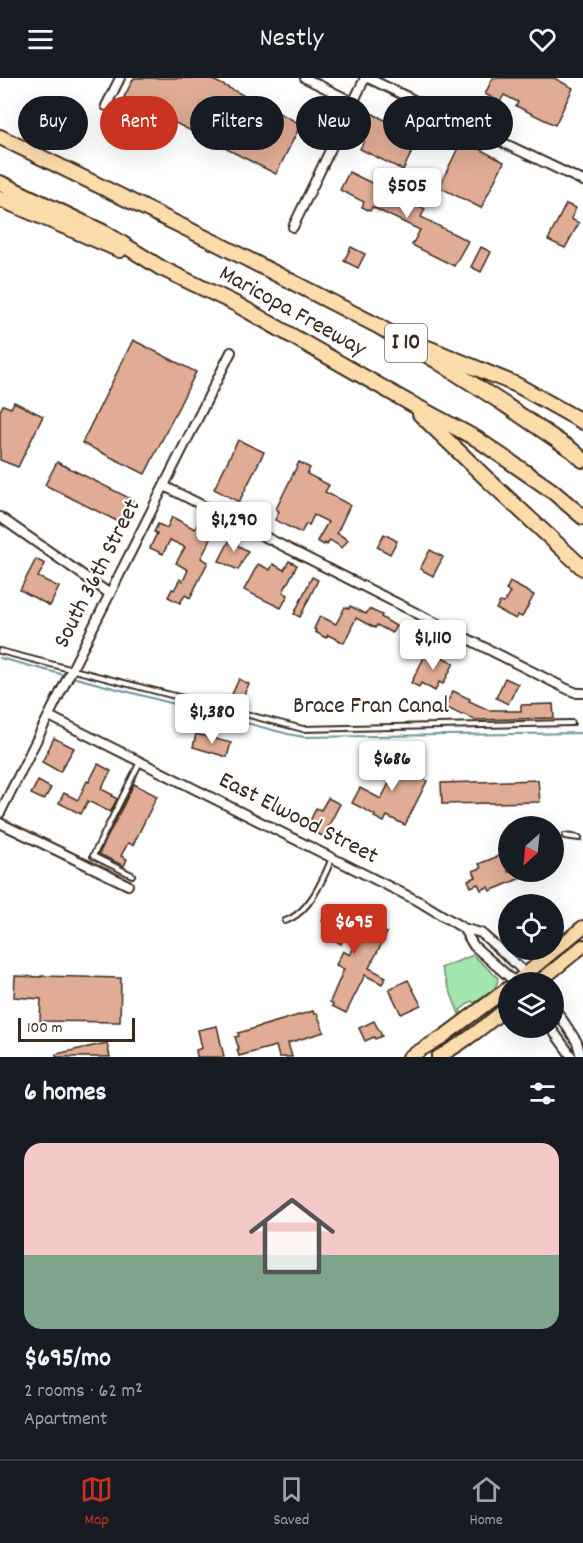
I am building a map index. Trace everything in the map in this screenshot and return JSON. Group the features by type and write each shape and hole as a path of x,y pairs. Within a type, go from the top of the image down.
{"highway":[{"path":"0,132 33,153"},
{"name":"Maricopa Freeway","path":"0,137 386,330 504,404 583,460"},
{"name":"Maricopa Freeway","path":"0,183 105,233 161,268 236,304 477,439 551,490 583,517"},
{"path":"0,200 161,268"},
{"path":"386,330 517,385 583,422"},
{"path":"408,402 583,568"}],"main road":[{"path":"535,972 583,927"},
{"path":"551,972 583,946"},
{"path":"409,1057 444,1036 498,996"},
{"path":"438,1057 452,1050 498,1015"}],"street":[{"path":"111,96 120,78"},
{"path":"305,78 341,96"},
{"path":"356,96 367,78 583,181"},
{"path":"292,227 330,150"},
{"name":"South 36th Street","path":"0,813 231,352"},
{"path":"164,486 567,689 583,693"},
{"path":"0,517 27,541 110,594"},
{"name":"East Elwood Street","path":"49,716 420,902 463,928 481,933 523,972"},
{"path":"0,823 128,885"},
{"name":"East Elwood Street","path":"463,928 474,946 504,972"},
{"path":"564,1022 577,1042 581,1057"},
{"path":"558,1038 572,1057"}],"lane":[{"name":"Brace Fran Canal","path":"0,651 303,729 572,723"},
{"path":"132,875 93,856 140,762"},
{"path":"565,836 579,838"},
{"path":"285,921 297,916 305,908 333,858"}],"green space":[{"path":"473,955 498,978 497,983 490,994 474,1003 472,1001 460,1010 459,1014 441,968"}],"building":[{"path":"134,78 209,78 245,96 190,96 190,130 178,124 178,96 125,96"},
{"path":"493,78 554,78 573,88 555,125 516,106 518,102 513,100 513,96 485,94"},
{"path":"371,113 383,119 383,150 413,150 403,170 362,150 371,150"},
{"path":"284,116 296,122 296,134 276,174 229,150 284,150"},
{"path":"457,150 481,150 504,162 481,208 439,187"},
{"path":"349,172 425,209 421,217 468,241 454,266 412,245 420,230 372,207 370,211 362,207 364,202 340,190"},
{"path":"566,204 576,208 571,219 579,223 565,248 548,240"},
{"path":"351,247 365,254 358,268 344,261"},
{"path":"481,247 491,252 481,272 471,267"},
{"path":"133,340 196,372 145,474 82,443"},
{"path":"14,402 43,416 18,467 0,460 0,411 3,405 11,408"},
{"path":"238,440 264,452 239,502 214,489"},
{"path":"57,462 133,500 123,523 45,485"},
{"path":"299,462 310,468 307,474 329,485 325,492 350,505 337,533 348,540 342,548 330,540 327,545 317,541 328,522 314,515 309,525 306,524 301,533 275,520 279,511 276,509"},
{"path":"172,517 195,529 201,517 218,525 201,558 208,562 190,598 185,595 180,603 168,597 180,579 183,581 188,570 176,563 185,547 170,540 163,554 150,548 157,533 154,532 158,524 167,528"},
{"path":"234,532 242,536 237,545 248,551 238,570 219,561"},
{"path":"384,534 397,541 390,554 377,547"},
{"path":"430,550 443,557 433,576 420,569"},
{"path":"36,559 45,564 38,577 59,587 50,606 20,590"},
{"path":"289,561 297,565 283,592 288,595 281,608 244,590 258,564 270,570 273,564 284,570"},
{"path":"312,577 318,580 300,617 294,614"},
{"path":"510,582 534,595 522,617 518,615 516,619 496,609 500,602 504,603 510,592 506,590"},
{"path":"350,606 366,614 369,609 382,615 381,617 396,626 392,633 377,625 375,628 356,618 344,643 328,635 326,638 315,632 314,629 320,616 336,624 345,607 349,609"},
{"path":"428,650 454,663 443,684 439,682 435,691 421,683 419,687 411,683"},
{"path":"505,678 518,684 508,704 496,698"},
{"path":"239,679 249,684 237,708 228,703"},
{"path":"453,691 491,711 521,711 521,705 553,704 554,718 475,720 445,707"},
{"path":"196,734 231,743 227,757 193,747"},
{"path":"54,738 74,748 60,772 42,762"},
{"path":"377,750 395,760 393,764 427,781 405,825 387,816 384,822 352,803 360,788 381,799 392,777 369,765"},
{"path":"98,764 111,771 101,789 117,799 110,812 88,801 81,814 59,803 64,793 78,800"},
{"path":"538,780 540,802 442,804 441,783"},
{"path":"38,781 51,788 44,800 31,794"},
{"path":"134,784 157,796 133,845 128,843 121,856 127,859 124,866 99,854"},
{"path":"328,798 340,804 327,829 332,832 328,839 307,828 316,808 321,810"},
{"path":"498,856 498,882 511,882 490,891 488,887 481,890 478,884 471,887 468,880 476,877 473,871 481,868 479,864"},
{"path":"331,905 387,933 369,968 386,977 382,984 365,975 346,1013 332,1006 330,1002 344,969 336,965 343,951 350,955 358,939 346,933 341,944 334,940 339,930 322,921"},
{"path":"15,976 121,978 120,1022 40,1021 41,999 14,997"},
{"path":"408,980 421,1005 401,1014 389,989"},
{"path":"313,1011 314,1014 317,1013 324,1032 288,1043 292,1057 279,1057 276,1046 239,1056 235,1037 239,1036 238,1033"},
{"path":"374,1021 382,1036 365,1041 359,1028"},
{"path":"217,1026 224,1057 197,1057 196,1050 202,1048 198,1030"},
{"path":"107,1043 110,1057 56,1057 56,1054"}],"waterway":[{"path":"0,658 304,737 583,733"}]}
